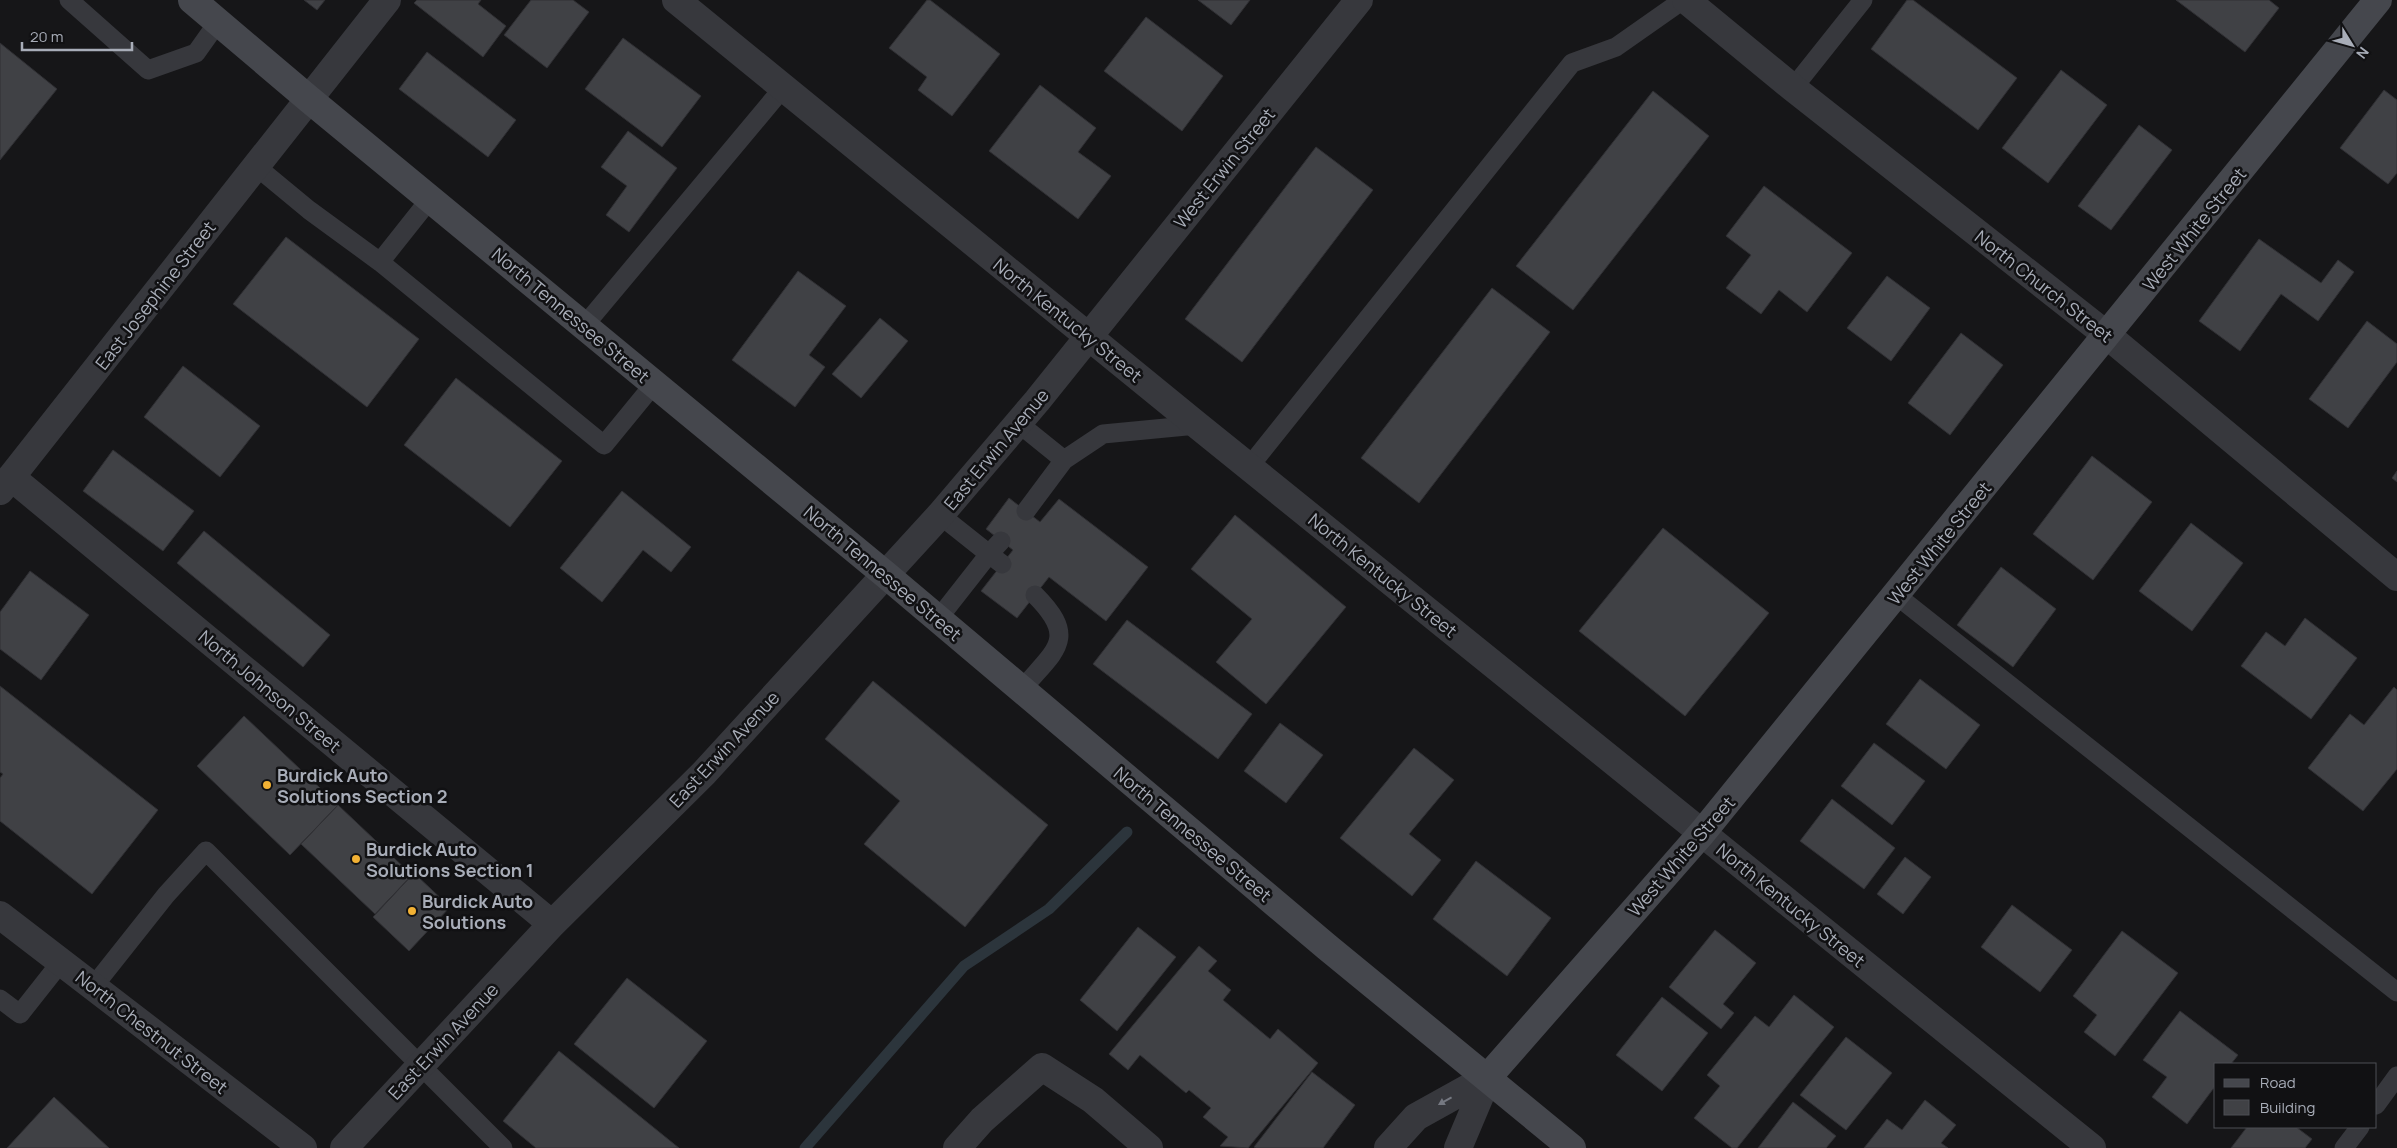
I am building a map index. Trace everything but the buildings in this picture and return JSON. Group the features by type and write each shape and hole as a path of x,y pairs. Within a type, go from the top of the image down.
{"street":[{"name":"North Tennessee Street","path":"192,0 310,100 886,574 1327,947 1488,1077 1572,1148"},
{"name":"East Josephine Street","path":"3,485 257,167 387,0"},
{"name":"North Kentucky Street","path":"676,0 1088,337 2092,1148"},
{"name":"West Erwin Street","path":"1088,337 1359,0"},
{"name":"North Church Street","path":"1685,0 1793,88 2108,336 2397,577"},
{"name":"West White Street","path":"1488,1077 1702,833 2108,336 2378,0"},
{"name":"East Erwin Avenue","path":"344,1148 552,924 704,773 940,515 1088,337"},
{"name":"North Johnson Street","path":"3,485 552,924"},
{"name":"North Chestnut Street","path":"0,915 303,1148"},
{"path":"957,1148 982,1120 1042,1067 1093,1100 1149,1148"},
{"path":"1388,1148 1416,1117 1488,1077"},
{"path":"1458,1148 1488,1077"}],"lane":[{"path":"69,0 148,70 196,53 218,22"},
{"path":"1249,467 1572,62 1616,46 1685,0"},
{"path":"1793,88 1863,0"},
{"path":"584,326 784,88"},
{"path":"257,167 309,210 380,262 604,445 654,384"},
{"path":"380,262 430,199"},
{"path":"1018,423 1064,460"},
{"path":"1026,511 1064,460 1102,434 1197,425"},
{"path":"938,619 997,553 940,515"},
{"path":"1022,689 1051,654 1061,637 1059,625 1050,610 1035,595"},
{"path":"1896,595 2397,992"},
{"path":"93,987 166,895 206,851 503,1148"},
{"path":"0,999 20,1014 61,962"},
{"path":"2377,1104 2397,1076"},
{"path":"2344,1148 2359,1128"}],"waterway":[{"path":"805,1148 964,966 1049,909 1127,832"}],"place":[{"name":"Burdick Auto Solutions Section 2","path":"267,785"},
{"name":"Burdick Auto Solutions Section 1","path":"356,859"},
{"name":"Burdick Auto Solutions","path":"412,911"}]}
